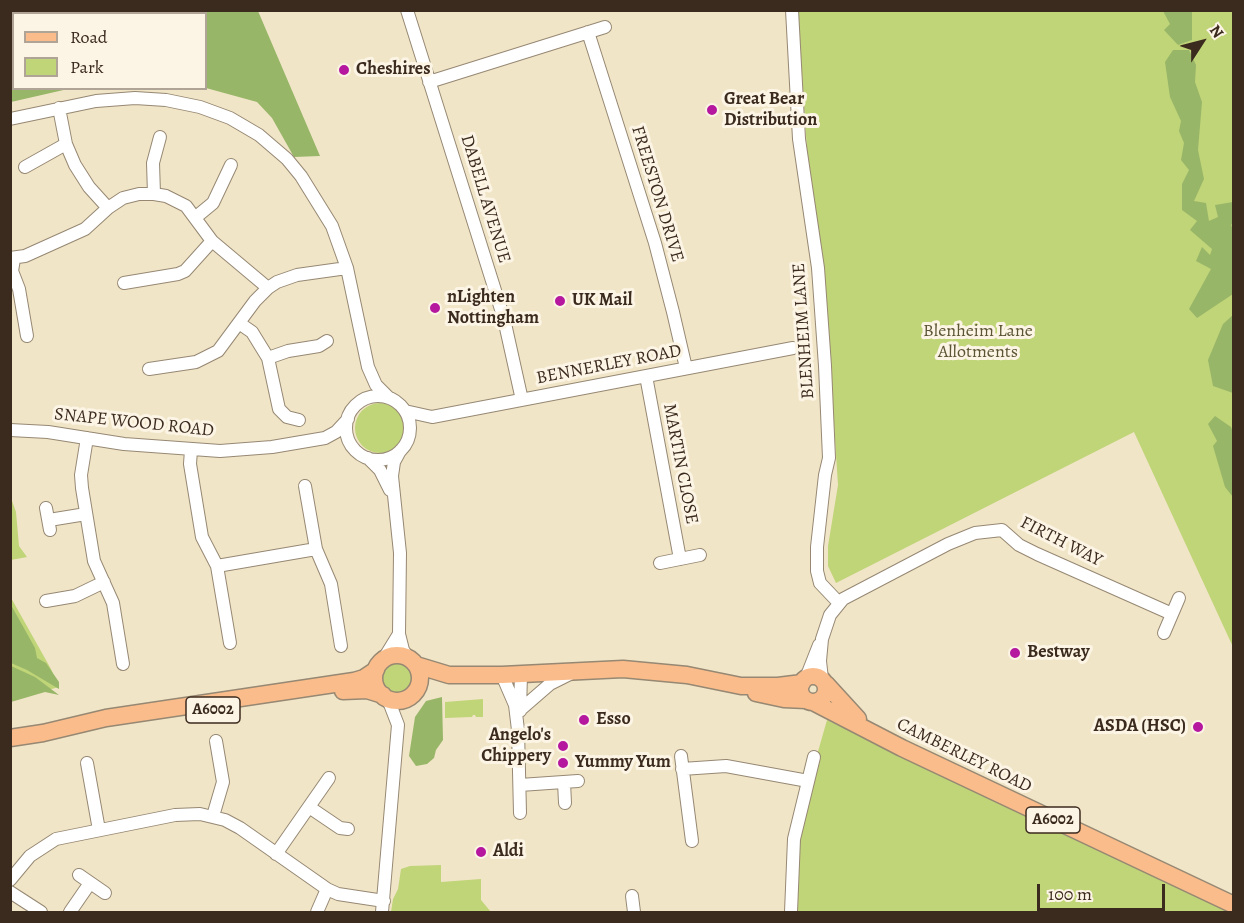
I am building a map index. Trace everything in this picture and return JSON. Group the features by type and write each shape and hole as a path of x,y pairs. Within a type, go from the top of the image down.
{"main road":[{"path":"395,655 412,661 420,678 416,691 404,700 385,697 375,684 380,665 395,655"},
{"name":"CAMBERLEY ROAD","path":"412,661 449,675"},
{"name":"A6002","path":"10,738 43,733 106,718 354,681 364,678 380,665"},
{"name":"CAMBERLEY ROAD","path":"416,691 428,682 449,675 502,675 579,670 623,669 659,672 741,686 778,686 814,681 874,733"},
{"path":"814,681 825,695 820,700 809,701 801,692 814,681"},
{"name":"CAMBERLEY ROAD","path":"741,686 757,693 784,699 809,701 902,748 1233,905"},
{"name":"A6002","path":"43,733 61,735 358,689 385,697"}],"street":[{"name":"DABELL AVENUE","path":"407,10 504,319 522,400"},
{"name":"BLENHEIM LANE","path":"792,10 799,138 819,268 829,458 817,547 817,571 820,583 839,603"},
{"path":"429,82 605,27"},
{"name":"FREESTON DRIVE","path":"588,32 655,243 674,312 686,368"},
{"path":"10,119 96,101 166,99 200,107 230,118 259,135 287,159 301,176 332,226 347,268 368,367 376,385 388,397 398,402 409,422 409,434 392,469 400,562 399,633 404,650 412,661"},
{"path":"59,108 66,144 75,165 89,187 108,208"},
{"path":"154,194 155,142"},
{"path":"25,167 66,144"},
{"path":"196,217 210,207 231,173"},
{"path":"27,336 28,310 12,271 12,259 26,256 85,229 123,198 139,194 154,194 177,200 186,206 212,241 268,288"},
{"path":"124,283 144,273 185,271 212,241"},
{"path":"154,365 196,362 208,358 218,351 268,288 286,278 347,268"},
{"path":"239,323 252,332 268,358 279,409 289,421"},
{"path":"268,358 288,351 322,347"},
{"name":"BENNERLEY ROAD","path":"405,411 432,417 793,348"},
{"path":"325,438 336,432 348,419 364,391 368,367"},
{"name":"MARTIN CLOSE","path":"646,376 680,559"},
{"path":"357,404 370,397 388,397"},
{"name":"BENNERLEY ROAD","path":"409,434 432,417"},
{"path":"348,419 347,435 352,446 368,457 380,470 393,496"},
{"name":"SNAPE WOOD ROAD","path":"10,430 48,432 124,444 190,450 243,450 325,438 352,446"},
{"path":"87,438 81,475 86,514 94,561 113,603 123,664"},
{"path":"190,450 190,464 202,537 217,566 230,643"},
{"path":"368,457 382,459 400,451"},
{"path":"305,486 316,549 331,584 340,646"},
{"path":"48,519 86,514"},
{"name":"FIRTH WAY","path":"839,603 848,596 963,537 975,533 1002,531 1019,545 1037,554 1172,614"},
{"path":"217,566 316,549"},
{"path":"660,562 700,555"},
{"path":"46,601 75,596 104,582"},
{"path":"1164,633 1179,598"},
{"path":"814,681 822,639 830,615 839,603"},
{"path":"380,665 399,633"},
{"path":"520,710 550,684 579,670"},
{"path":"518,730 521,674"},
{"path":"502,675 515,705 518,730 520,813"},
{"path":"10,879 30,856 48,842 66,836 188,813 213,816 240,828 327,889 383,907 398,725 385,697"},
{"path":"213,816 223,782 220,748"},
{"path":"791,912 794,838 814,757"},
{"path":"692,841 682,762 726,766 808,781"},
{"path":"91,770 99,830"},
{"path":"520,784 579,781"},
{"path":"564,782 565,803"},
{"path":"276,854 327,786"},
{"path":"309,807 342,832"},
{"path":"79,875 105,893"},
{"path":"70,912 90,883"},
{"path":"316,912 327,889"},
{"path":"10,892 35,911"}],"green space":[{"path":"10,11 258,11 320,156 294,157 272,118 257,102 207,88 207,12 12,12 12,90 64,90 11,102"},
{"name":"Blenheim Lane Allotments","path":"798,11 1233,11 1233,647 1134,432 836,583 828,566 828,546 838,485 823,257 808,166"},
{"path":"1163,11 1192,11 1192,40 1178,45 1164,30 1170,24"},
{"path":"1173,50 1189,50 1196,65 1195,82 1202,102 1198,150 1204,179 1194,201 1206,203 1209,221 1218,217 1215,205 1233,202 1233,223 1231,225 1234,231 1233,294 1197,318 1189,309 1211,269 1196,261 1202,247 1210,255 1212,249 1190,230 1197,221 1182,210 1182,184 1189,170 1181,160 1184,143 1179,131 1181,121 1170,97 1165,62"},
{"path":"1233,315 1233,393 1213,386 1208,360 1223,324"},
{"path":"375,403 385,403 398,410 405,423 405,433 398,446 385,453 375,453 366,449 359,442 355,433 355,423 359,414 366,407"},
{"path":"1215,416 1231,427 1233,432 1233,497 1225,487 1213,446 1217,441 1208,424"},
{"path":"11,498 16,512 19,546 27,557 11,560"},
{"path":"10,596 59,687 11,700"},
{"path":"11,605 35,648 37,658 46,663 59,682 59,689 11,663"},
{"path":"397,663 408,668 413,679 408,690 397,695 386,690 381,679 386,668"},
{"path":"11,666 35,677 59,695 45,692 11,702"},
{"path":"442,697 443,740 434,758 427,764 416,766 409,756 415,717 426,701"},
{"path":"483,699 483,717 473,715 472,717 445,718 445,702"},
{"path":"827,720 1229,912 795,912 798,841 809,783"},
{"path":"441,865 441,882 481,879 481,900 491,912 391,912 401,869 410,866"}],"place":[{"name":"Cheshires","path":"344,70"},
{"name":"Great Bear Distribution","path":"712,110"},
{"name":"UK Mail","path":"560,301"},
{"name":"nLighten Nottingham","path":"435,308"},
{"name":"Bestway","path":"1015,653"},
{"name":"Esso","path":"584,720"},
{"name":"ASDA (HSC)","path":"1198,727"},
{"name":"Angelo's Chippery","path":"563,746"},
{"name":"Yummy Yum","path":"563,763"},
{"name":"Aldi","path":"481,852"}]}
